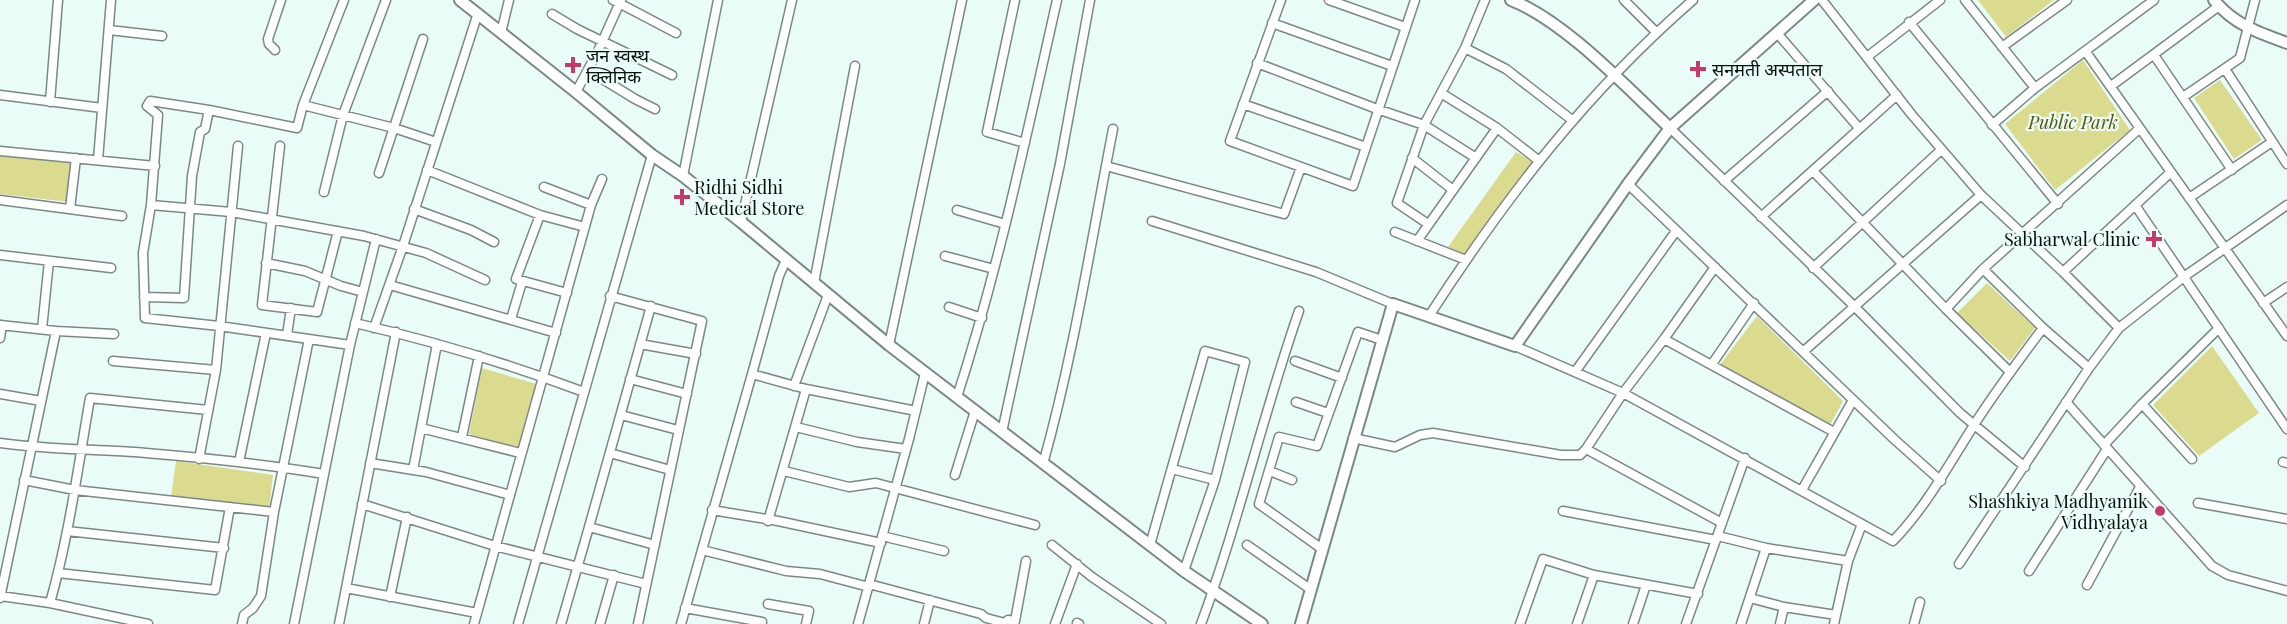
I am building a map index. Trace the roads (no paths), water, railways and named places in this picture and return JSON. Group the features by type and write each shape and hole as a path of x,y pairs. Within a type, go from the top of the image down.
{"street":[{"path":"50,102 58,0"},
{"path":"98,160 111,0"},
{"path":"275,50 269,45 268,39 281,0"},
{"path":"344,0 303,105 297,128 150,100 147,106 158,115 151,205 143,253 145,318 350,345"},
{"path":"324,192 343,115 386,0"},
{"path":"460,0 652,155 683,176 741,222 889,345 1184,571 1262,624"},
{"path":"501,33 509,0"},
{"path":"683,176 718,0"},
{"path":"741,222 792,0"},
{"path":"889,345 962,0"},
{"path":"1015,0 987,132 1025,143"},
{"path":"957,397 982,318 1057,0"},
{"path":"1002,432 1060,164 1090,0"},
{"path":"1281,0 1230,141 1353,186 1415,0"},
{"path":"1329,0 1342,2 1406,27"},
{"path":"1428,224 1397,203 1424,125 1465,48 1485,0"},
{"path":"1511,0 1553,25 1613,75 1855,307 1974,426 2025,467"},
{"path":"1624,0 1656,32"},
{"path":"1429,316 1538,160 1613,75 1656,32 1693,0"},
{"path":"1515,346 1670,128 1814,0"},
{"path":"1822,0 1941,150 1980,195 2120,328"},
{"path":"1867,57 1940,0"},
{"path":"1965,0 2035,88"},
{"path":"2002,47 2067,0"},
{"path":"1992,125 2035,88 2154,0"},
{"path":"2183,97 2240,58 2255,0"},
{"path":"576,92 603,41 618,1 676,33"},
{"path":"2111,86 2154,55 2216,3 2248,29 2287,43"},
{"path":"374,328 403,246 478,13"},
{"path":"552,14 577,29 672,75"},
{"path":"1909,22 2058,204"},
{"path":"1272,23 1392,66"},
{"path":"109,30 162,36"},
{"path":"1777,33 1859,128"},
{"path":"379,173 423,39"},
{"path":"1465,48 1506,69 1572,120"},
{"path":"2086,52 2287,336"},
{"path":"2154,55 2232,170"},
{"path":"1257,63 1424,125 1476,158"},
{"path":"814,284 855,66"},
{"path":"2225,69 2287,162"},
{"path":"588,70 655,109"},
{"path":"1724,181 1828,91"},
{"path":"1441,93 1497,128 1538,160"},
{"path":"0,95 102,108"},
{"path":"1761,217 1897,95"},
{"path":"1242,104 1366,147"},
{"path":"303,105 394,128 436,142"},
{"path":"144,297 184,298 192,176 200,132 205,129 209,110"},
{"path":"1417,241 1497,128"},
{"path":"1043,464 1072,349 1113,129"},
{"path":"1946,309 1983,269 2139,129"},
{"path":"2189,198 2272,142"},
{"path":"199,459 216,370 237,146"},
{"path":"280,146 262,305 317,312 338,231"},
{"path":"1813,268 1941,150"},
{"path":"0,151 155,166"},
{"path":"518,624 652,155"},
{"path":"70,209 76,158"},
{"path":"1412,158 1453,189"},
{"path":"1106,166 1284,214 1301,167"},
{"path":"427,170 540,215 585,227"},
{"path":"1813,171 2010,372"},
{"path":"2063,272 2171,172"},
{"path":"474,624 591,205 602,179"},
{"path":"1628,184 1853,400 1941,481"},
{"path":"544,188 591,205"},
{"path":"1804,351 1980,195"},
{"path":"0,200 122,216"},
{"path":"151,205 231,212 376,239 426,253 485,280"},
{"path":"2134,205 2185,276 2287,429"},
{"path":"1959,564 2089,368 2120,328 2185,276 2287,206"},
{"path":"414,209 471,230 494,242"},
{"path":"957,210 1005,224"},
{"path":"540,215 516,279 567,293"},
{"path":"1152,221 1316,272 1393,304 1515,346 1623,393 1893,541 1909,524 1941,481 1974,426 2043,328"},
{"path":"1575,372 1676,231"},
{"path":"1395,232 1466,260"},
{"path":"294,624 350,345 376,239"},
{"path":"0,255 111,268"},
{"path":"945,256 994,269"},
{"path":"681,624 779,276 786,260"},
{"path":"42,329 49,261"},
{"path":"266,263 305,271 363,292"},
{"path":"1353,438 1395,447 1420,435 1433,433 1574,456 1580,455 1715,267"},
{"path":"1983,269 2043,328 2089,368"},
{"path":"511,319 522,282"},
{"path":"390,285 556,333"},
{"path":"2263,303 2287,287"},
{"path":"794,386 828,295"},
{"path":"610,296 702,321 638,624"},
{"path":"1712,364 1754,303"},
{"path":"1301,624 1393,304"},
{"path":"561,624 651,306"},
{"path":"949,307 982,318"},
{"path":"287,335 291,308"},
{"path":"1201,624 1299,311"},
{"path":"355,323 396,332 479,356 543,376 584,392"},
{"path":"0,338 1,325 114,334"},
{"path":"2029,572 2105,447 2142,404 2219,328"},
{"path":"56,331 0,597 50,603 148,624"},
{"path":"339,624 396,332"},
{"path":"1322,549 1259,504 1279,437 1317,446 1358,332 1382,340"},
{"path":"239,462 266,333"},
{"path":"242,624 244,615 253,608 261,596 274,512 309,339"},
{"path":"1665,339 1834,432"},
{"path":"413,470 437,344"},
{"path":"640,344 696,354"},
{"path":"1150,545 1205,351 1245,362 1215,480 1184,571"},
{"path":"462,437 479,356"},
{"path":"113,361 216,370"},
{"path":"1295,361 1342,378"},
{"path":"858,624 925,373"},
{"path":"752,374 806,389 916,411"},
{"path":"630,379 687,394"},
{"path":"768,521 806,389"},
{"path":"0,394 41,401"},
{"path":"50,603 75,490 90,398 208,410"},
{"path":"1802,490 1853,400"},
{"path":"1296,402 1328,413"},
{"path":"2066,402 2212,566 2228,575 2287,591"},
{"path":"2142,404 2192,459"},
{"path":"955,475 975,411"},
{"path":"621,415 678,430"},
{"path":"796,427 858,442 906,449"},
{"path":"421,428 520,453"},
{"path":"0,443 31,447 145,453 283,467 324,474"},
{"path":"1586,449 1722,523"},
{"path":"610,453 670,470"},
{"path":"1686,624 1745,458"},
{"path":"370,463 413,470 510,495"},
{"path":"1172,469 1215,480"},
{"path":"784,471 849,487 871,483 896,488 1035,525"},
{"path":"1270,471 1292,480"},
{"path":"24,480 75,490 274,512"},
{"path":"2087,585 2140,487"},
{"path":"2198,503 2287,519"},
{"path":"362,504 495,546 646,584"},
{"path":"58,573 215,590 230,507"},
{"path":"712,510 944,552"},
{"path":"1563,511 1848,561"},
{"path":"390,597 408,517"},
{"path":"1750,598 1835,620 1848,561 1862,524"},
{"path":"589,527 655,545"},
{"path":"67,531 224,548"},
{"path":"1052,545 1161,624"},
{"path":"1247,545 1310,589"},
{"path":"1741,624 1766,548"},
{"path":"702,550 786,571 820,574 869,585 981,614 985,621 1005,623 1008,620 1015,621 1026,561"},
{"path":"1520,624 1543,559 1594,574 1698,594"},
{"path":"1055,624 1077,564"},
{"path":"1577,624 1594,574"},
{"path":"600,624 614,575"},
{"path":"1633,624 1646,585"},
{"path":"346,588 477,613"},
{"path":"924,624 930,600"},
{"path":"1914,624 1920,602"},
{"path":"768,604 809,611 806,624"},
{"path":"1780,624 1784,606"},
{"path":"685,608 762,622"}],"place":[{"name":"जन स्वस्थ क्लिनिक","path":"573,65"},
{"name":"सनमती अस्पताल","path":"1698,69"},
{"name":"Ridhi Sidhi Medical Store","path":"682,197"},
{"name":"Sabharwal Clinic","path":"2154,239"},
{"name":"Shashkiya Madhyamik Vidhyalaya","path":"2160,511"}],"park label":[{"name":"Public Park","path":"2073,122"}]}
